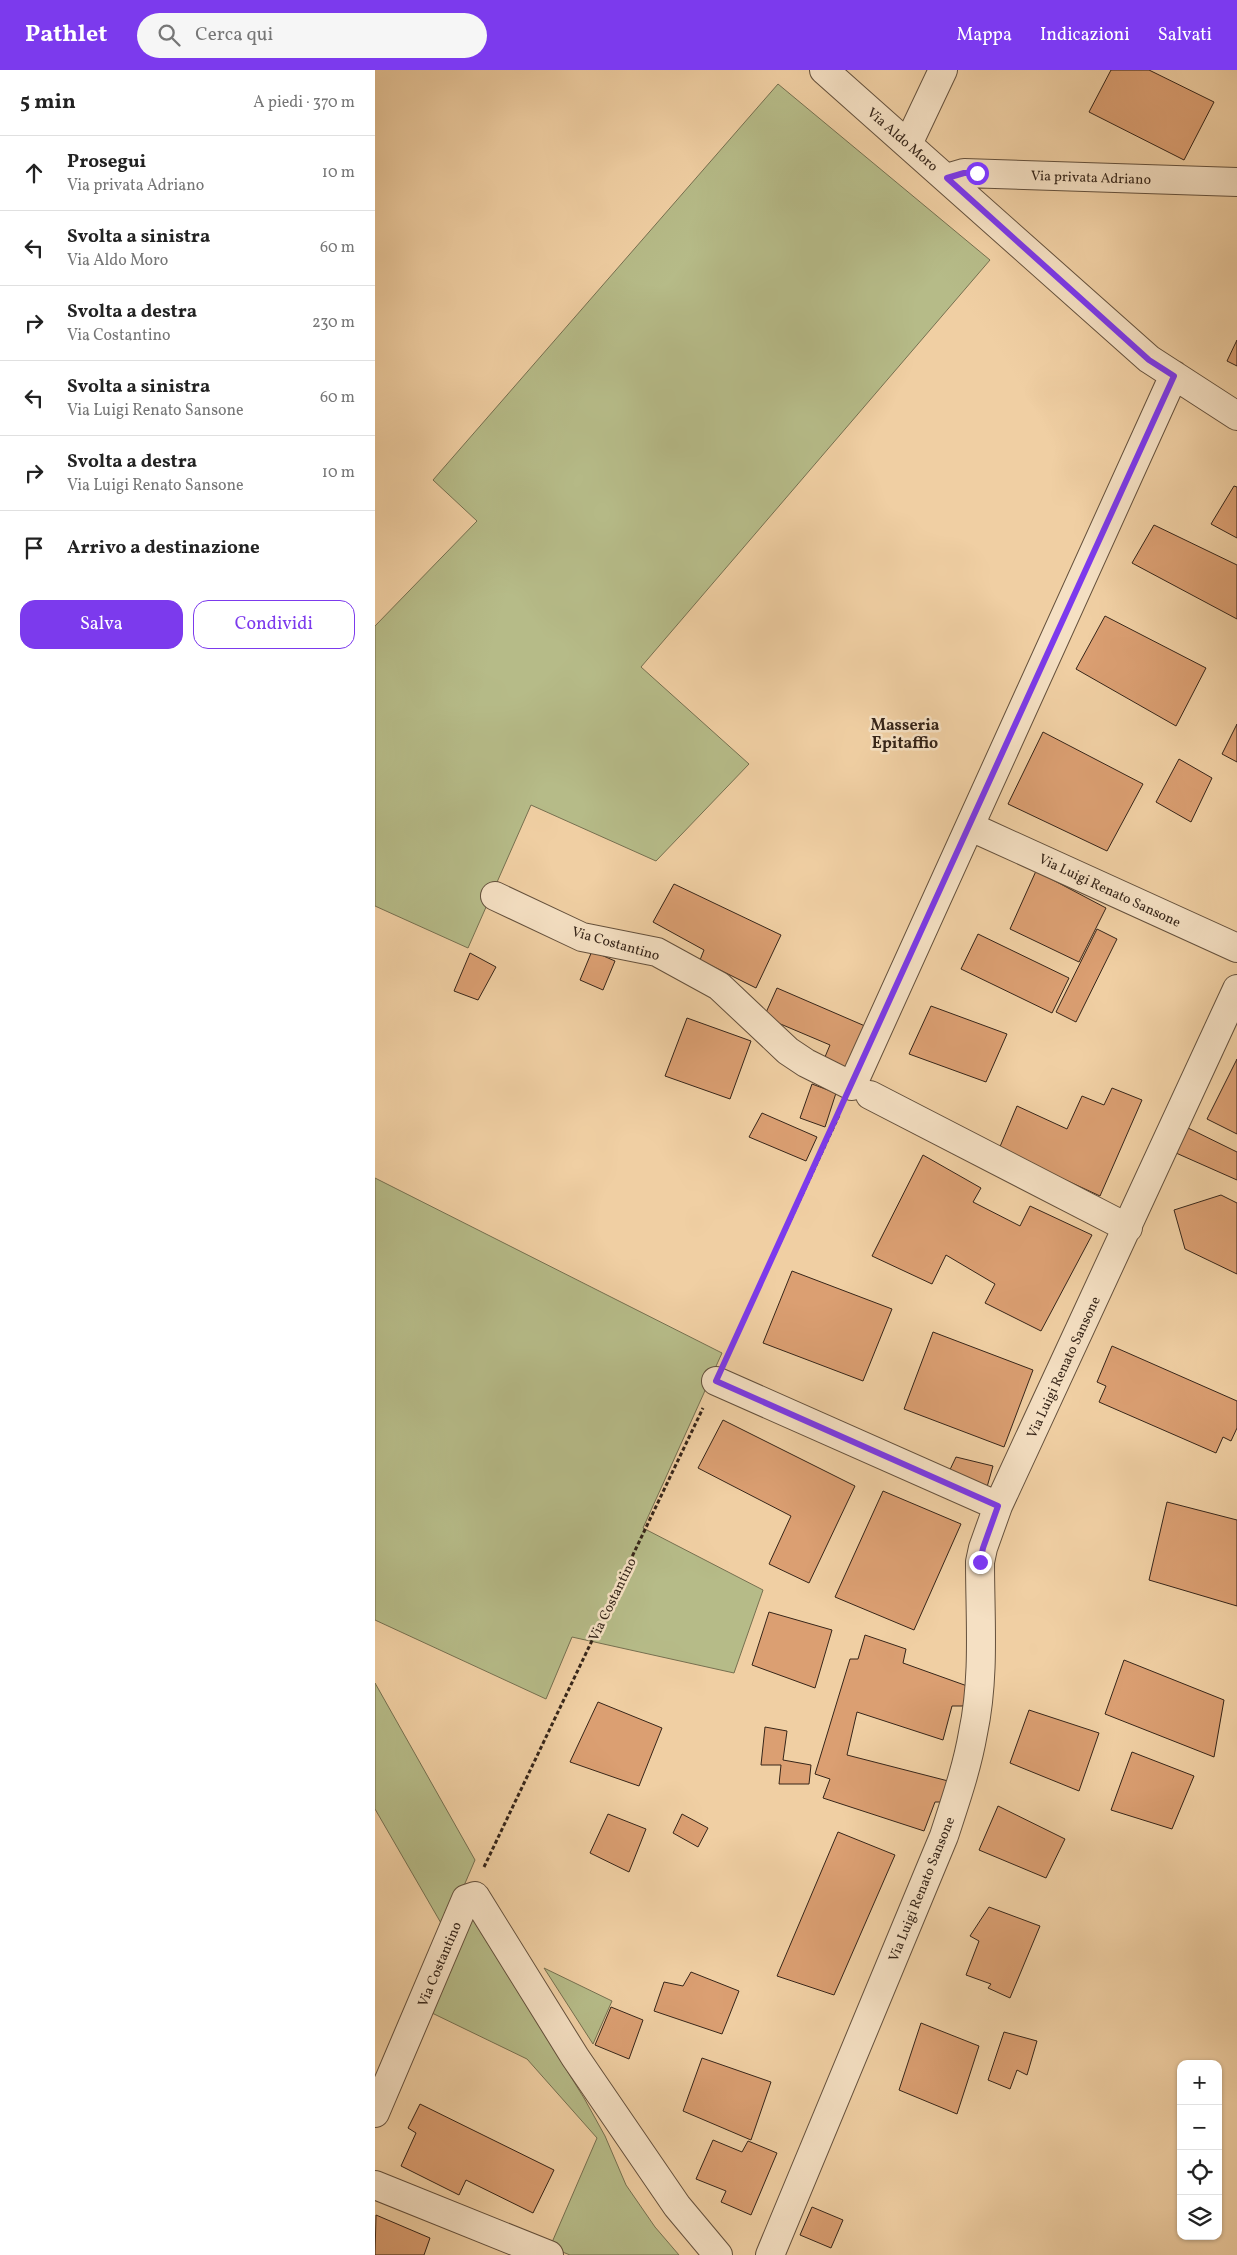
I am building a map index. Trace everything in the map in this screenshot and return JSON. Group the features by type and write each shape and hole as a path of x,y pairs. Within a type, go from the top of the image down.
{"street":[{"name":"Via Aldo Moro","path":"824,70 1149,360 1237,416"},
{"path":"908,144 943,70"},
{"name":"Via privata Adriano","path":"947,178 964,173 1237,182"},
{"path":"1128,1228 861,1090 1174,376"},
{"name":"Via Luigi Renato Sansone","path":"982,832 1237,948"},
{"name":"Via Costantino","path":"495,896 582,936 657,952 719,986 788,1051 806,1063 861,1090"},
{"name":"Via Luigi Renato Sansone","path":"770,2255 944,1836 961,1784 974,1732 981,1667 980,1562 998,1506 1237,989"},
{"path":"716,1381 998,1506"},
{"path":"473,1895 478,1898 591,2081 677,2206 718,2255"},
{"name":"Via Costantino","path":"375,2113 466,1899 473,1895"},
{"path":"375,2185 549,2255"}],"path":[{"name":"Via Costantino","path":"473,1895 475,1886 581,1660 658,1506 716,1381 861,1090"}],"green space":[{"path":"778,84 990,260 641,667 749,764 656,861 531,805 468,948 375,906 375,626 477,521 433,480"},
{"path":"375,1178 722,1353 643,1528 763,1590 734,1673 572,1637 546,1699 375,1620"},
{"path":"375,1683 475,1860 445,1930 375,1809"},
{"path":"472,1918 584,2098 605,2136 626,2185 655,2227 679,2255 570,2255 550,2247 597,2138 527,2059 432,2013"},
{"path":"544,1968 612,2001 593,2044"}],"building":[{"path":"1111,70 1149,70 1214,102 1184,160 1089,112"},
{"path":"1237,340 1237,366 1227,361"},
{"path":"1234,486 1237,487 1237,538 1211,524"},
{"path":"1154,525 1237,565 1237,619 1132,563"},
{"path":"1105,616 1206,668 1176,726 1076,669"},
{"path":"1237,724 1237,762 1222,754"},
{"path":"1043,732 1143,784 1107,851 1008,804"},
{"path":"1179,759 1212,778 1191,822 1156,802"},
{"path":"1036,871 1106,908 1079,962 1010,929"},
{"path":"674,884 781,935 756,988 700,960 704,950 653,922"},
{"path":"1097,929 1117,939 1076,1022 1056,1012"},
{"path":"978,934 1069,978 1052,1013 961,969"},
{"path":"592,951 615,961 603,990 580,980"},
{"path":"470,953 496,967 478,1000 454,991"},
{"path":"777,988 865,1026 843,1074 822,1064 830,1045 764,1017"},
{"path":"931,1006 1007,1034 986,1082 909,1054"},
{"path":"687,1018 751,1041 730,1099 665,1076"},
{"path":"1237,1059 1237,1134 1207,1119"},
{"path":"812,1084 836,1093 825,1127 800,1118"},
{"path":"1112,1088 1142,1100 1100,1196 999,1149 1017,1106 1067,1129 1082,1096 1104,1105"},
{"path":"762,1113 817,1137 806,1161 749,1137"},
{"path":"1188,1128 1237,1152 1237,1180 1176,1153"},
{"path":"923,1155 981,1188 973,1202 1020,1226 1030,1206 1092,1235 1041,1331 985,1303 995,1284 946,1255 932,1284 872,1256"},
{"path":"1221,1195 1237,1203 1237,1274 1185,1249 1174,1210"},
{"path":"792,1271 892,1309 863,1381 763,1343"},
{"path":"933,1332 1033,1370 1004,1447 904,1409"},
{"path":"1112,1346 1237,1401 1237,1428 1231,1441 1223,1437 1216,1453 1099,1402 1106,1386 1097,1382"},
{"path":"723,1420 855,1486 809,1583 769,1564 791,1516 698,1468"},
{"path":"956,1457 993,1466 985,1494 947,1476"},
{"path":"883,1491 961,1524 914,1630 835,1597"},
{"path":"1167,1502 1237,1520 1237,1606 1149,1580"},
{"path":"769,1612 832,1630 815,1688 752,1665"},
{"path":"865,1635 906,1649 903,1663 970,1687 963,1706 952,1706 943,1740 857,1712 847,1755 956,1783 949,1802 935,1802 924,1831 823,1798 830,1779 815,1774 850,1659 858,1659"},
{"path":"1124,1660 1224,1700 1214,1757 1105,1714"},
{"path":"598,1702 662,1728 639,1786 570,1762"},
{"path":"1029,1710 1099,1733 1079,1791 1010,1763"},
{"path":"765,1727 787,1731 783,1760 811,1765 809,1784 779,1784 781,1765 761,1765"},
{"path":"1132,1752 1194,1776 1172,1829 1111,1810"},
{"path":"998,1806 1065,1839 1046,1878 979,1850"},
{"path":"608,1814 646,1829 629,1872 590,1853"},
{"path":"682,1814 708,1828 698,1847 673,1833"},
{"path":"838,1832 895,1855 834,1995 777,1976"},
{"path":"989,1907 1040,1926 1010,1998 988,1988 991,1984 966,1975 979,1941 970,1936"},
{"path":"691,1972 739,1991 722,2034 654,2011 664,1982 683,1986"},
{"path":"611,2007 643,2020 629,2059 595,2045"},
{"path":"921,2023 979,2046 957,2114 899,2090"},
{"path":"1004,2032 1037,2041 1027,2075 1017,2070 1010,2089 988,2080"},
{"path":"702,2058 771,2082 751,2140 683,2111"},
{"path":"420,2104 554,2170 533,2213 466,2180 459,2195 401,2166 416,2133 408,2128"},
{"path":"713,2140 742,2152 748,2141 777,2153 751,2215 721,2202 726,2191 696,2179"},
{"path":"812,2207 843,2220 831,2248 800,2235"},
{"path":"376,2215 430,2238 424,2255 375,2255"}],"district":[{"name":"Masseria Epitaffio","path":"905,733"}],"route":[{"path":"977,173 955,174 947,178 1149,360 1174,376 716,1381 998,1506 980,1562"}]}
